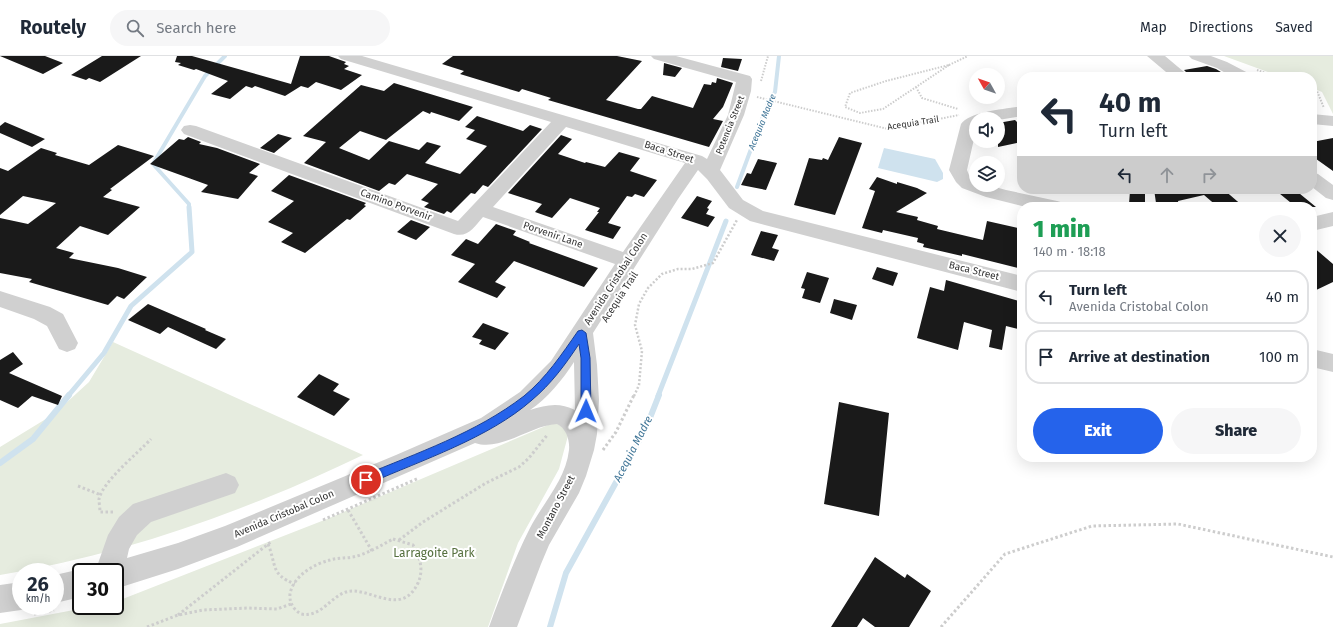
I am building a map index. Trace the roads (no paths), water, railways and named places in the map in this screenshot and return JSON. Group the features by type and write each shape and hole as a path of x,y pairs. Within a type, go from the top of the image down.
{"street":[{"name":"Baca Street","path":"346,56 375,60 563,120 708,170 736,210 745,211 757,216 1017,283"},
{"name":"Potencia Street","path":"659,56 752,82 743,95 724,142 708,170"},
{"path":"1197,56 1222,65 1235,72"},
{"path":"1162,57 1177,72"},
{"path":"1005,113 1017,112"},
{"name":"Camino Porvenir","path":"190,130 461,229 563,120"},
{"path":"969,124 958,170 962,178 974,186 988,192 1034,202"},
{"name":"Avenida Cristobal Colon","path":"124,572 178,556 228,538 459,439 489,425 528,399 559,367 627,261 708,170"},
{"path":"1317,182 1333,194"},
{"name":"Porvenir Lane","path":"479,209 627,261"},
{"path":"1317,223 1333,219"},
{"path":"0,299 42,313 55,320 67,343"},
{"name":"Montano Street","path":"503,627 518,584 540,536 577,468 591,452 586,403 586,358 582,333"},
{"path":"1317,359 1333,363"},
{"path":"459,439 511,429 536,418 554,414 571,420 591,452"},
{"path":"112,563 117,544 128,526 142,513 226,484"},
{"path":"0,599 12,602"}],"water":[{"path":"884,148 935,159 943,173 943,179 937,182 878,168"}],"waterway":[{"path":"189,207 189,204 153,164 205,76 225,56"},
{"name":"Acequia Madre","path":"737,187 768,103 775,92 779,56"},
{"path":"68,396 104,353 131,306 192,252 189,207"},
{"name":"Acequia Madre","path":"658,396 726,221"},
{"path":"0,463 33,439 69,395"},
{"name":"Acequia Madre","path":"550,627 566,573 646,428 659,395"}],"park label":[{"name":"Larragoite Park","path":"434,553"}]}
